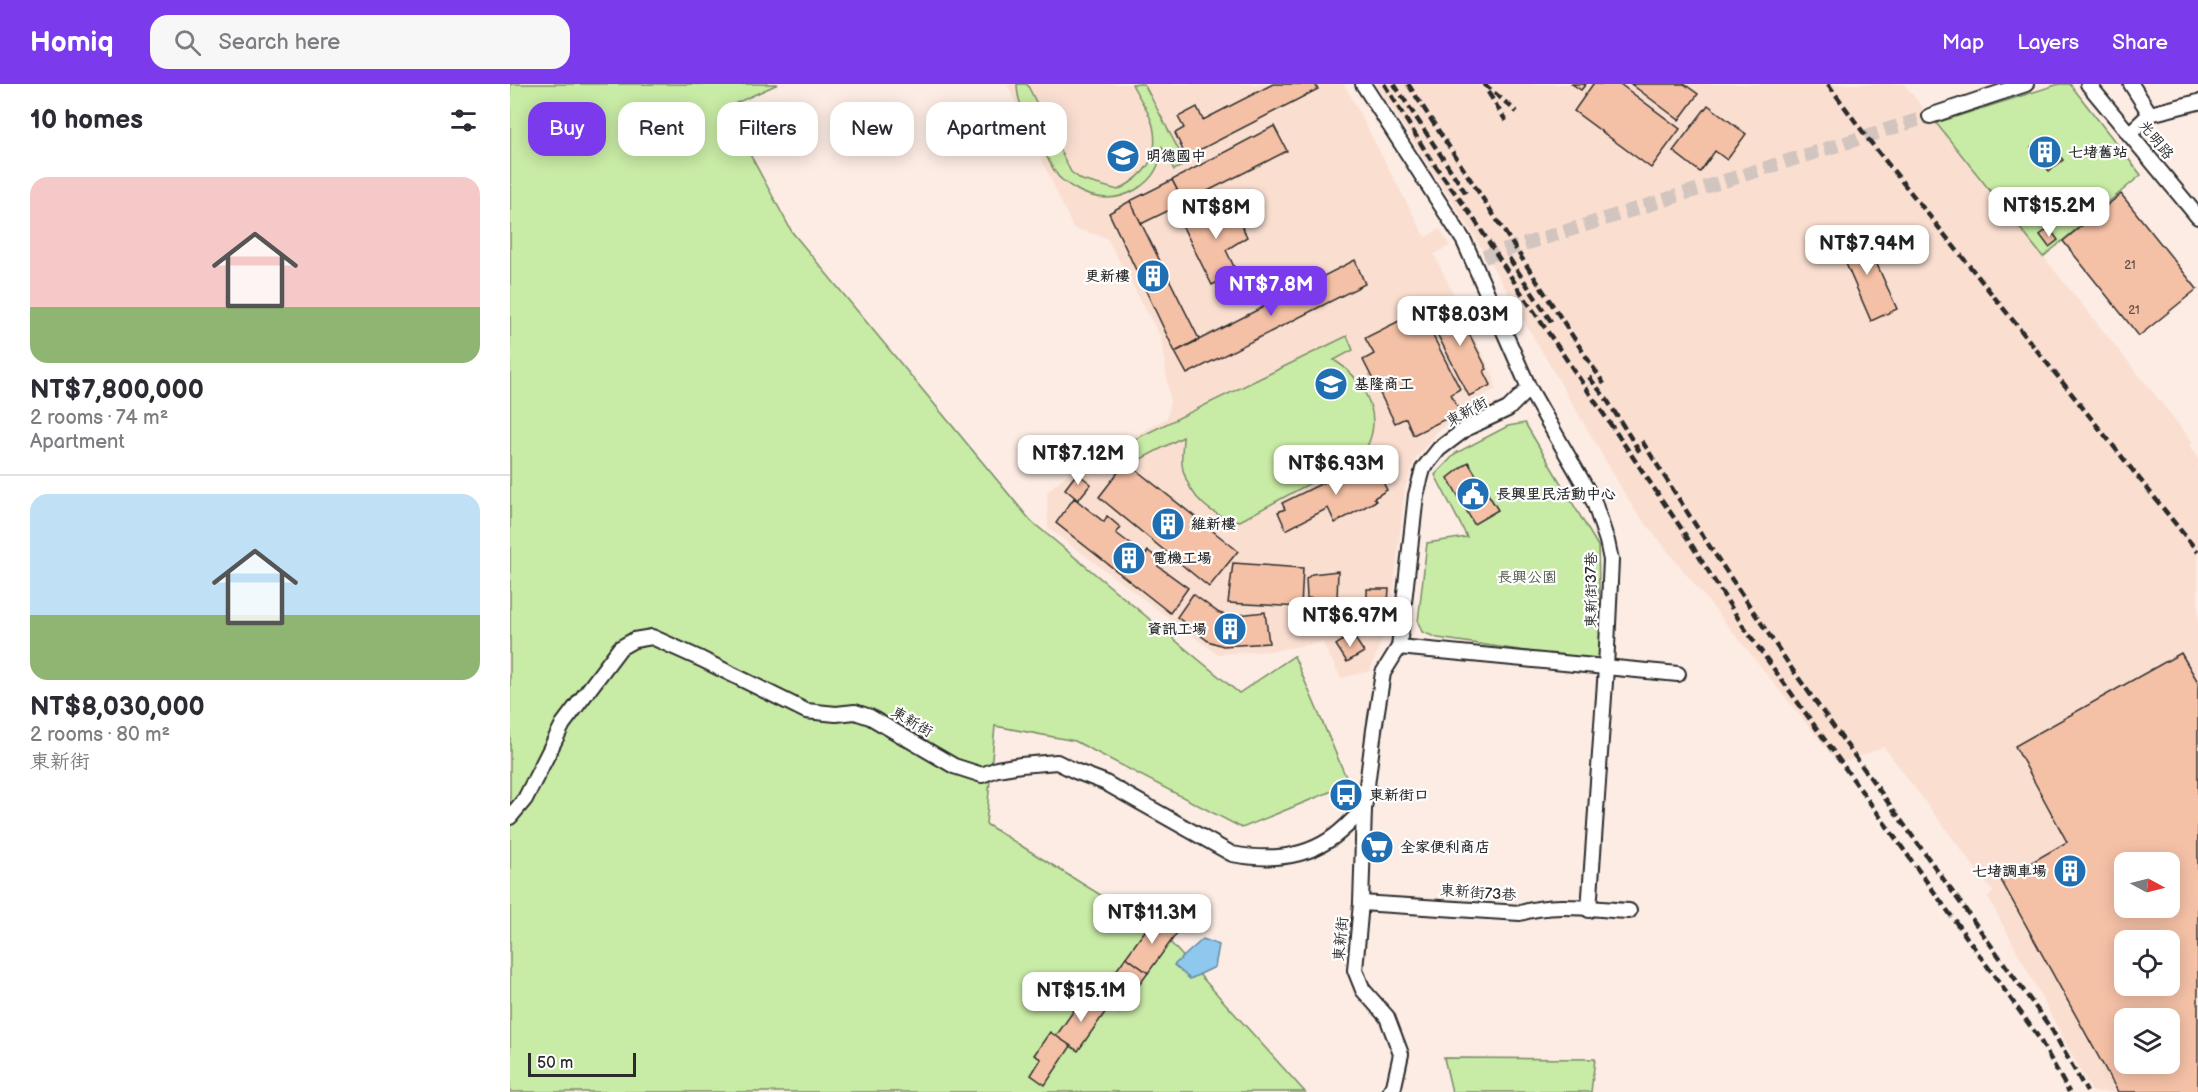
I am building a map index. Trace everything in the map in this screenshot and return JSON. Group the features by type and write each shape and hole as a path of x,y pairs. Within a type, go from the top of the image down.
{"street":[{"path":"1363,84 1464,241 1479,260 1529,387"},
{"path":"1930,116 2026,84"},
{"name":"光明路","path":"2088,84 2198,217"},
{"path":"2131,84 2150,114"},
{"path":"2129,134 2150,114 2198,102"},
{"name":"東新街","path":"1390,1092 1394,1086 1401,1054 1387,1017 1363,990 1355,970 1361,903 1364,808 1383,673 1399,647 1416,495 1424,469 1439,448 1467,428 1508,409 1529,387"},
{"name":"東新街37巷","path":"1529,387 1594,502 1611,560 1589,910"},
{"name":"東新街","path":"510,817 525,799 563,724 620,648 634,640 652,637 806,711 836,714 855,712 870,717 954,766 982,775 1005,768 1057,762 1104,782 1232,854 1252,858 1280,857 1313,849 1330,840 1364,808"},
{"path":"1399,647 1678,674"},
{"name":"東新街73巷","path":"1361,903 1520,913 1541,907 1629,911"}],"shaded area":[{"name":"基隆商工","path":"1007,84 1344,84 1425,237 1440,229 1450,246 1434,254 1494,378 1495,390 1469,403 1437,432 1415,460 1405,488 1391,616 1370,671 1341,678 1322,642 1272,651 1217,654 1048,528 1047,492 1078,465 1167,418 1170,401 1161,338 1107,238 1073,228 1040,156 1067,156 1067,102 1015,102"},
{"path":"1376,84 1904,84 2193,442 2189,445 2198,456 2198,1092 2092,1092 1988,897 1993,892 1884,747 1839,764 1633,508 1481,247"}],"green space":[{"path":"510,84 778,84 738,102 717,102 717,156 751,156 792,232 1031,521 1239,693 1294,656 1349,784 1242,828 1075,741 995,726 986,824 1162,933 1305,1092 510,1092"},
{"path":"1017,84 1027,84 1036,102 1020,102"},
{"path":"1132,84 1144,84 1186,164 1174,170 1162,147 1160,160 1148,181 1129,193 1113,198 1096,197 1080,192 1061,179 1047,156 1063,156 1071,172 1082,180 1118,190 1143,172 1152,157 1155,137 1147,110"},
{"path":"2059,84 2070,84 2141,175 2043,257 1936,123"},
{"path":"1347,336 1353,350 1334,360 1344,367 1360,385 1370,406 1373,418 1372,430 1362,455 1240,521 1220,516 1212,511 1191,489 1182,466 1183,437 1141,459 1133,440"},
{"name":"長興公園","path":"1525,423 1598,546 1601,662 1438,638 1422,632 1418,622 1427,543 1467,537 1435,475 1456,453 1508,426"},
{"path":"1444,1058 1595,1059 1591,1092 1452,1092"}],"water":[{"path":"1203,939 1219,945 1215,967 1190,979 1174,965"}],"building":[{"path":"1273,84 1315,84 1318,89 1186,157 1175,133 1184,128 1178,117 1197,107 1203,120"},
{"path":"1572,84 1586,84 1581,90"},
{"path":"1593,84 1620,84 1680,129 1651,168 1574,111"},
{"path":"1631,84 1684,84 1698,94 1679,120"},
{"path":"1708,105 1746,134 1727,160 1715,151 1700,172 1673,151"},
{"path":"1274,126 1287,151 1184,203 1172,180"},
{"name":"七堵舊站","path":"2045,136 2063,160 2049,171 2031,147"},
{"path":"1172,180 1184,203 1141,224 1130,201"},
{"path":"2121,194 2197,289 2139,336 2063,241"},
{"name":"更新樓","path":"1130,201 1199,339 1175,352 1109,213"},
{"path":"1230,201 1247,237 1226,250 1237,273 1212,285 1182,225"},
{"path":"2049,228 2058,240 2049,247 2040,235"},
{"path":"1862,231 1897,309 1871,321 1837,243"},
{"path":"1355,260 1365,284 1187,374 1175,352"},
{"path":"1450,296 1487,369 1484,371 1491,385 1469,396 1428,316 1439,311 1436,304"},
{"path":"1401,320 1404,327 1413,322 1418,332 1428,326 1460,389 1451,394 1460,412 1413,435 1406,418 1395,423 1363,360 1374,354 1365,338"},
{"path":"1371,459 1387,490 1374,498 1376,501 1335,523 1328,508 1286,530 1278,512 1285,509 1282,503"},
{"name":"維新樓","path":"1126,462 1238,551 1209,587 1099,497"},
{"name":"長興里民活動中心","path":"1468,462 1498,510 1474,524 1448,478"},
{"path":"1077,473 1091,484 1078,500 1065,489"},
{"name":"電機工場","path":"1074,498 1104,522 1107,516 1121,528 1116,533 1145,555 1148,551 1162,561 1158,566 1188,588 1170,613 1056,523"},
{"path":"1233,563 1303,568 1301,607 1228,603"},
{"path":"1338,571 1337,600 1307,598 1306,579 1312,574"},
{"path":"1367,589 1389,589 1388,601 1367,601"},
{"name":"資訊工場","path":"1193,594 1219,613 1229,616 1265,612 1269,643 1223,646 1208,641 1177,617"},
{"path":"1352,634 1364,652 1347,662 1336,645"},
{"name":"七堵調車場","path":"2181,653 2198,682 2198,1092 2118,1092 2001,880 2067,842 2015,746"},
{"path":"1155,917 1177,933 1148,973 1126,957"},
{"path":"1126,957 1148,973 1119,1013 1097,997"},
{"path":"1084,996 1106,1011 1078,1051 1056,1036"},
{"path":"1050,1032 1071,1046 1045,1085 1031,1075 1041,1059 1034,1055"}],"tunnel":[{"path":"1484,257 1930,116"}],"railway":[{"path":"1384,84 1431,160 1474,219 1520,291 1681,528 1743,626 2039,1038 2069,1092"},
{"path":"1394,84 1467,195"},
{"path":"1408,84 1604,384"},
{"path":"1484,84 1517,112"},
{"path":"1828,84 1868,139 2198,552"},
{"path":"1488,92 1506,121"},
{"path":"1509,258 1552,323"},
{"path":"1589,377 1607,400 1641,454"},
{"path":"1642,441 1792,669 2052,1030 2087,1092"}],"place":[{"name":"七堵舊站","path":"2045,152"},
{"name":"明德國中","path":"1123,156"},
{"name":"更新樓","path":"1153,276"},
{"name":"基隆商工","path":"1331,384"},
{"name":"長興里民活動中心","path":"1473,494"},
{"name":"維新樓","path":"1168,524"},
{"name":"電機工場","path":"1129,558"},
{"name":"資訊工場","path":"1230,629"},
{"name":"東新街口","path":"1346,795"},
{"name":"全家便利商店","path":"1377,847"},
{"name":"七堵調車場","path":"2070,871"}]}
